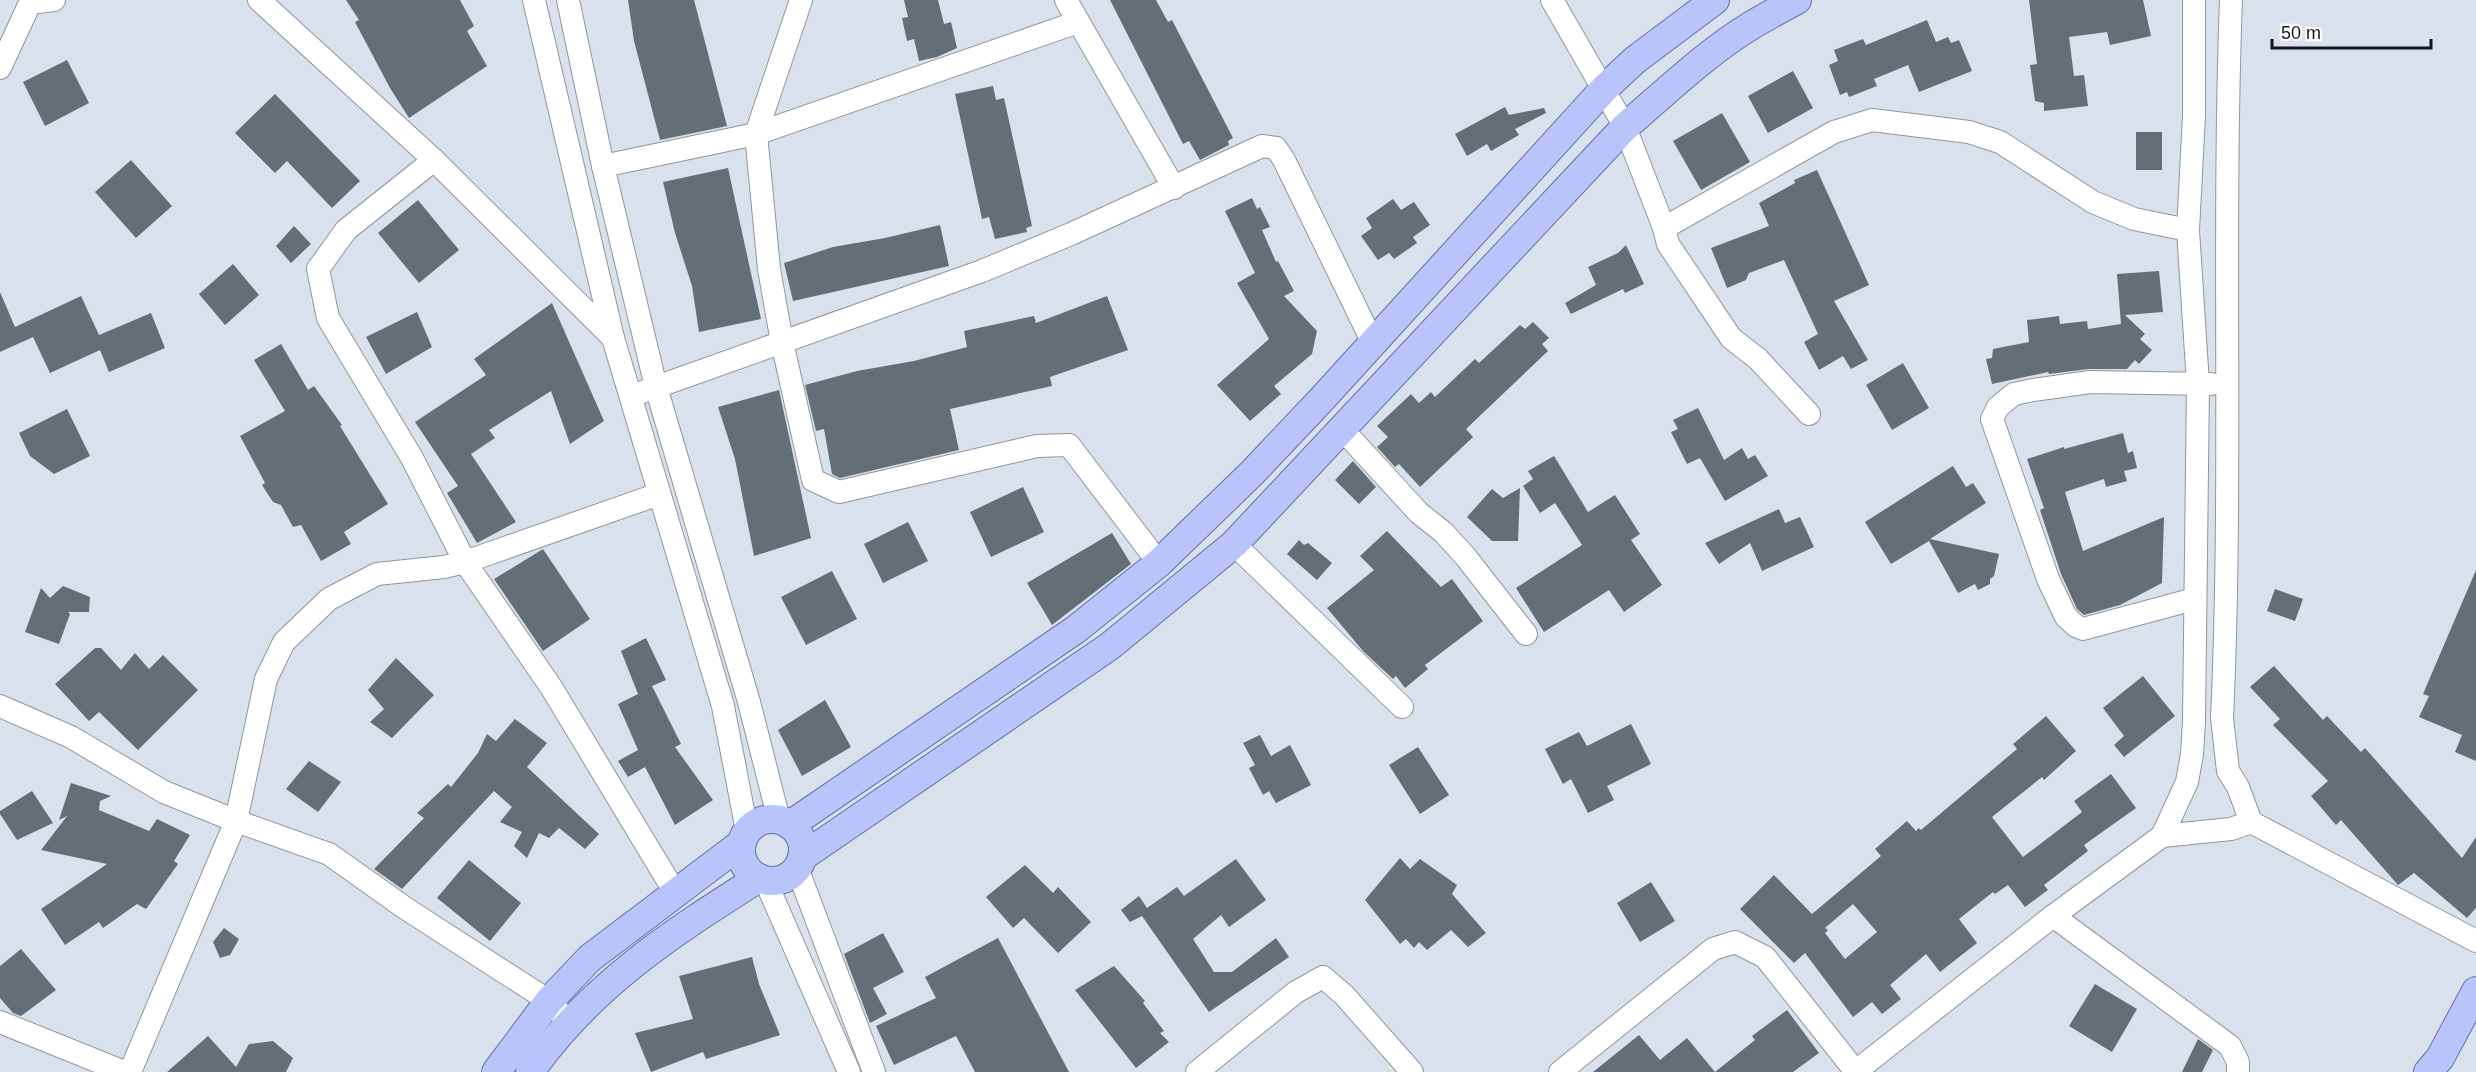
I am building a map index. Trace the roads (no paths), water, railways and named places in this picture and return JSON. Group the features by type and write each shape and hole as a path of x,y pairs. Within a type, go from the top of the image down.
{"main road":[{"path":"785,822 1075,630 1159,563 1252,473 1604,89 1635,60 1715,0"},
{"path":"744,837 744,863 750,872 762,879 777,881 788,877 800,863 1110,646 1234,544 1625,127 1723,46 1751,26 1797,0"},
{"path":"496,1072 549,1001 590,958 676,894 744,837 756,823 767,819 785,822 802,839 800,863"},
{"path":"530,1072 569,1022 618,976 668,937 762,879"},
{"path":"2437,1067 2476,991"}],"street":[{"path":"0,68 30,3 54,0"},
{"path":"259,0 434,160 613,338"},
{"path":"534,0 613,338 723,706 744,837"},
{"path":"568,0 603,166 656,387 785,822"},
{"path":"801,0 756,134 769,269 782,342 813,480 839,492 1037,446 1069,445 1159,563"},
{"path":"1066,0 1174,188"},
{"path":"1552,0 1625,127 1668,244 1731,338 1758,359 1809,414"},
{"path":"1560,1072 1713,949 1735,942 1765,957 1855,1072 2053,916 2162,836 2187,782 2191,762 2196,625 2194,599 2199,384 2188,230 2194,116 2194,0"},
{"path":"2231,0 2226,214 2229,383 2222,718 2228,771 2238,788 2251,822 2476,941"},
{"path":"603,166 756,134 1078,22"},
{"path":"1664,228 1834,132 1872,120 1969,132 2000,142 2093,202 2134,219 2188,230"},
{"path":"631,396 982,271 1174,188 1262,146 1276,148 1284,160 1373,343"},
{"path":"434,160 346,230 318,269 328,318 412,458 465,562 551,687 676,894"},
{"path":"2194,599 2083,629 2076,626 2066,617 2048,579 1992,419 1998,407 2014,394 2032,390 2090,382 2229,383"},
{"path":"1342,429 1419,513 1443,532 1466,556 1526,634"},
{"path":"130,1072 236,821 266,679 284,642 329,599 377,574 444,567 465,562 659,494"},
{"path":"1234,544 1402,708"},
{"path":"0,706 71,737 164,792 236,821 329,854 405,908 549,1001 569,1022"},
{"path":"2191,762 2227,762"},
{"path":"2162,836 2231,829 2251,822"},
{"path":"800,863 874,1072"},
{"path":"762,879 849,1072"},
{"path":"2053,916 2230,1046 2238,1062 2238,1072"},
{"path":"1197,1072 1296,992 1323,976 1344,995 1412,1072"},
{"path":"0,1022 124,1072"}]}
